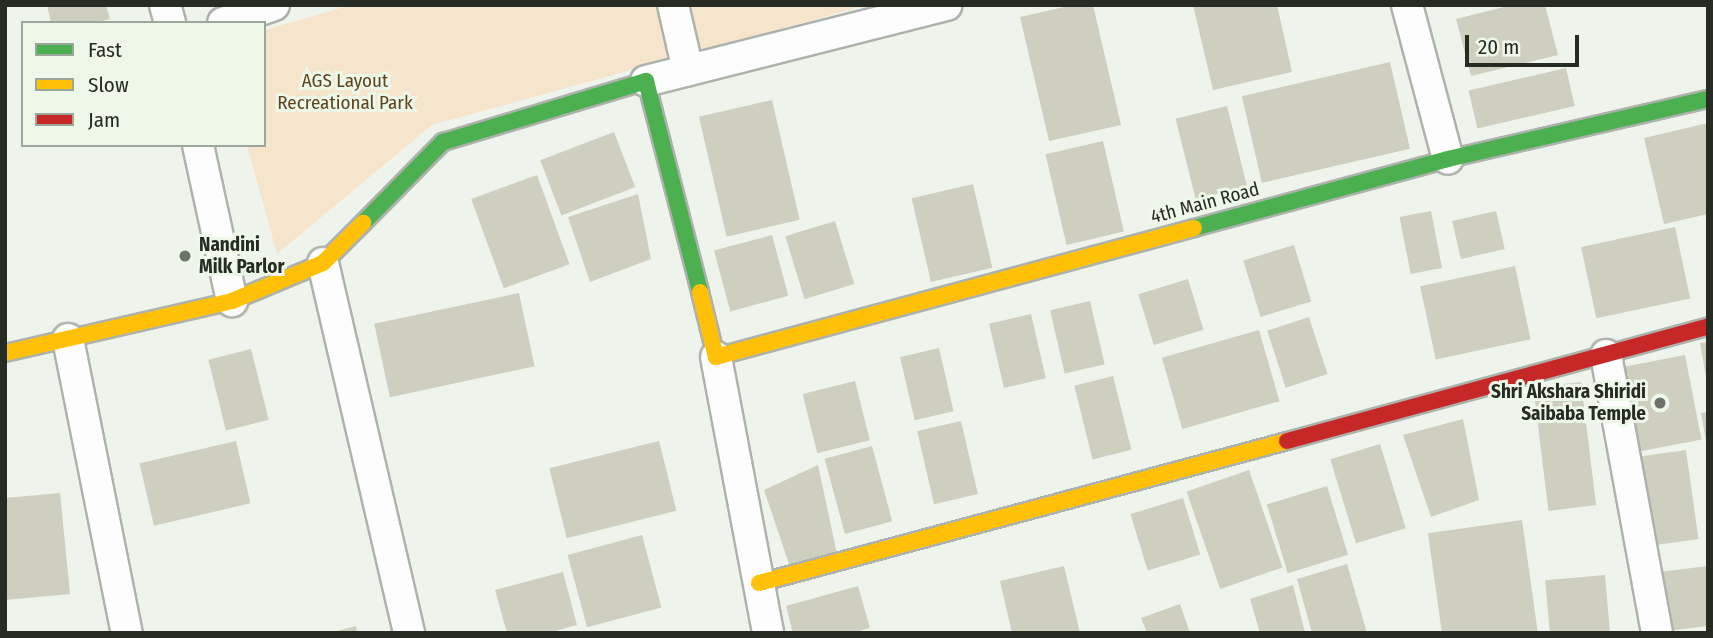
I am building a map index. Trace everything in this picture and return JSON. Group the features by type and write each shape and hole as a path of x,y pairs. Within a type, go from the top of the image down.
{"street":[{"path":"229,21 274,5"},
{"path":"673,5 688,70"},
{"path":"5,353 232,301 323,263 443,142 646,81 947,5"},
{"path":"1407,5 1448,159"},
{"path":"646,81 716,357 768,633"},
{"name":"4th Main Road","path":"716,357 1448,159 1708,99"},
{"path":"198,147 232,301"},
{"path":"323,263 409,633"},
{"path":"759,583 1708,327"},
{"path":"68,339 127,633"},
{"path":"1606,355 1657,633"}],"green space":[{"name":"AGS Layout Recreational Park","path":"351,5 867,5 432,125 277,254 248,147 266,147 266,29"}],"building":[{"path":"47,5 106,5 110,19 102,21 51,21"},
{"path":"1073,5 1093,5 1121,125 1049,141 1020,17"},
{"path":"1193,5 1277,5 1292,72 1213,90"},
{"path":"1512,5 1545,5 1558,55 1471,76 1456,19"},
{"path":"1390,62 1410,149 1262,183 1242,96"},
{"path":"1566,68 1575,106 1477,128 1469,90"},
{"path":"772,100 800,220 727,237 699,117"},
{"path":"1227,106 1247,187 1196,199 1176,119"},
{"path":"1708,123 1708,214 1664,224 1644,138"},
{"path":"614,132 635,187 561,215 540,160"},
{"path":"1103,141 1124,232 1066,245 1046,154"},
{"path":"537,175 569,264 504,288 471,199"},
{"path":"973,184 992,268 931,282 912,198"},
{"path":"638,194 651,259 590,282 568,217"},
{"path":"1431,211 1442,268 1411,274 1400,217"},
{"path":"1496,211 1505,249 1461,259 1452,221"},
{"path":"835,221 854,284 805,299 785,236"},
{"path":"1675,227 1690,298 1596,318 1581,247"},
{"path":"772,235 788,296 730,311 714,251"},
{"path":"1294,245 1311,301 1261,317 1243,260"},
{"path":"1515,266 1531,339 1436,360 1420,286"},
{"path":"1188,279 1203,330 1154,345 1138,294"},
{"path":"519,293 535,366 390,397 374,324"},
{"path":"1090,301 1105,364 1065,374 1050,310"},
{"path":"1031,314 1046,378 1004,388 989,324"},
{"path":"1309,317 1328,374 1286,388 1267,331"},
{"path":"1259,330 1279,401 1182,429 1162,358"},
{"path":"1708,342 1708,377 1706,377 1700,343"},
{"path":"939,348 954,411 915,420 900,357"},
{"path":"251,349 269,420 226,430 208,360"},
{"name":"Shri Akshara Shiridi Saibaba Temple","path":"1685,355 1701,439 1637,452 1620,368"},
{"path":"1113,376 1131,450 1093,459 1074,386"},
{"path":"855,381 870,440 817,453 803,394"},
{"path":"1581,382 1596,505 1548,511 1533,388"},
{"path":"1708,412 1708,441 1706,441 1701,413"},
{"path":"1463,419 1479,500 1431,517 1403,435"},
{"path":"961,421 978,494 934,504 917,431"},
{"path":"236,441 250,503 154,526 140,463"},
{"path":"659,441 676,511 567,538 549,468"},
{"path":"1380,444 1406,528 1356,543 1330,459"},
{"path":"872,446 892,521 845,534 825,459"},
{"path":"1686,450 1699,539 1644,547 1632,458"},
{"path":"818,465 837,554 790,567 764,490"},
{"path":"1249,470 1283,567 1220,589 1187,491"},
{"path":"1327,486 1348,555 1288,573 1267,504"},
{"path":"60,493 70,594 5,600 5,498"},
{"path":"1183,498 1200,554 1148,571 1130,514"},
{"path":"1522,520 1538,633 1442,633 1428,533"},
{"path":"642,535 661,607 587,627 568,555"},
{"path":"1347,564 1367,633 1312,633 1297,579"},
{"path":"1064,566 1080,633 1012,633 1000,581"},
{"path":"1708,566 1708,626 1666,631 1659,572"},
{"path":"563,572 577,625 548,633 507,633 495,590"},
{"path":"1605,575 1610,631 1550,633 1545,580"},
{"path":"1293,585 1305,633 1260,633 1250,599"},
{"path":"858,586 870,628 852,633 793,633 786,606"},
{"path":"1180,604 1190,633 1147,633 1141,618"},
{"path":"356,626 357,633 333,633 333,632"}],"traffic: fast":[{"path":"363,223 443,142 646,81 700,292"},
{"path":"1194,228 1448,159 1708,99"}],"traffic: slow":[{"path":"5,353 232,301 323,263 363,223"},
{"path":"700,292 716,357 1194,228"},
{"path":"759,583 1287,441"}],"traffic: jam":[{"path":"1287,441 1708,327"}],"place":[{"name":"Nandini Milk Parlor","path":"185,256"},
{"name":"Shri Akshara Shiridi Saibaba Temple","path":"1660,403"}]}
